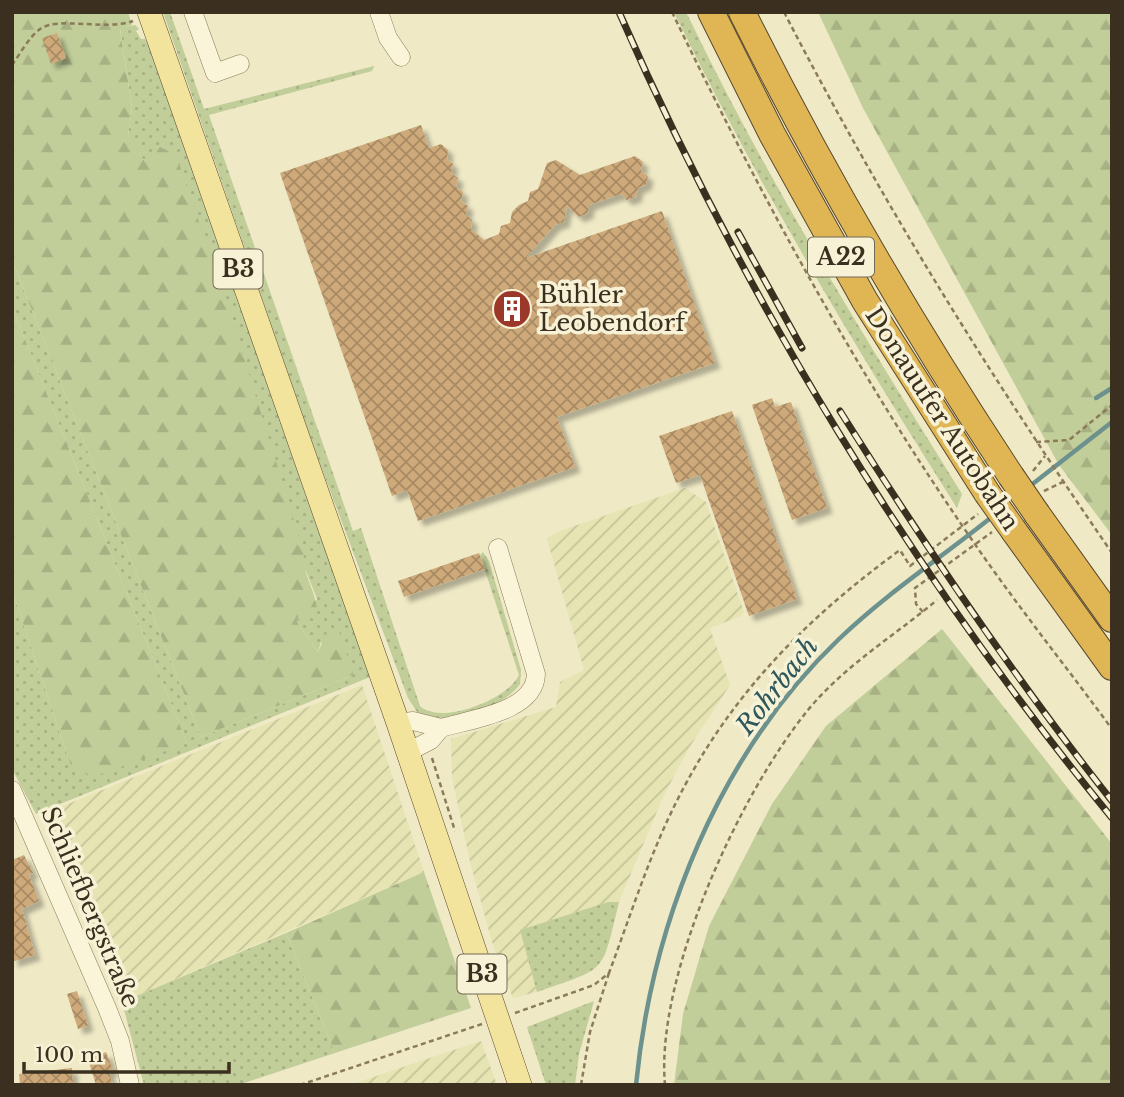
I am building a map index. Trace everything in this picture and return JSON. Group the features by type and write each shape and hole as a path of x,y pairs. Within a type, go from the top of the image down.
{"highway":[{"name":"Donauufer Autobahn","path":"711,12 772,134 865,301 987,493 1112,667"},
{"name":"Donauufer Autobahn","path":"743,12 794,117 890,285 1011,476 1112,620"}],"main road":[{"name":"B3","path":"149,13 408,751 520,1085"}],"street":[{"path":"193,12 215,73 240,64"},
{"path":"379,12 388,38 401,57"},
{"path":"398,723 413,721 441,728 517,705 533,690 536,674 498,548"},
{"path":"408,751 431,740 441,728"},
{"name":"Schliefbergstraße","path":"12,790 107,1008 120,1041 130,1085"}],"path":[{"path":"672,12 738,144 819,293 962,526 1112,729"},
{"path":"790,12 785,14 850,140 929,276 1036,442 1112,553"},
{"path":"12,65 38,30 51,24 103,27 125,24 149,13"},
{"path":"1036,442 1069,440 1112,405"},
{"path":"581,1085 590,1032 609,973 664,828 695,767 738,700 794,636 855,583 900,550 909,566 962,526"},
{"path":"923,612 916,604 915,588 975,545"},
{"path":"665,1085 667,1022 679,963 700,906 734,832 779,751 809,709 849,669 937,600"},
{"path":"300,1085 594,985 609,973"}],"green space":[{"path":"12,12 128,12 132,25 120,29 132,108 128,136 138,140 138,151 145,162 160,147 176,155 229,309 304,553 305,568 317,612 298,617 297,622 318,652 328,630 339,631 353,673 201,737 12,260"},
{"path":"163,12 170,12 204,109 374,66 372,71 209,115 353,531 361,528 420,706 430,711 458,711 488,701 502,693 519,675 480,555 483,552 489,561 521,670 520,684 512,693 487,709 442,718 417,712 408,698 311,440"},
{"path":"674,12 685,12 688,16 784,199 962,494 957,508 808,264 739,139"},
{"path":"818,12 1112,12 1112,535 1059,465 863,108"},
{"path":"135,25 139,29 136,31 141,39 145,39 156,60 370,677 36,814 12,769 12,590 71,766 187,743 12,307 12,260 201,737 351,676 321,642 318,652 297,622 298,617 310,612 317,599 145,162 128,136 132,108 120,28"},
{"path":"12,307 187,743 93,777 71,766 12,590"},
{"path":"685,488 706,502 744,612 741,616 710,628 730,685 689,748 664,795 619,902 608,902 521,930 537,992 513,998 492,942 470,862 452,777 451,739 556,707 560,682 584,670 547,539 557,532"},
{"path":"942,629 1112,844 1112,1085 674,1085 683,1014 709,926 772,804 826,726"},
{"path":"362,685 424,872 122,1002 118,1001 43,814"},
{"path":"424,872 471,1008 335,1053 286,933"},
{"path":"608,902 619,902 609,944 598,965 577,978 537,992 520,930"},
{"path":"286,933 335,1053 238,1085 144,1085 122,1002"},
{"path":"594,1001 579,1054 575,1085 546,1085 527,1027"},
{"path":"481,1041 497,1085 350,1085 409,1065"}],"building":[{"path":"57,33 66,58 51,64 42,38"},
{"name":"Bühler Leobendorf","path":"421,125 429,148 441,144 448,150 447,159 453,164 451,173 458,178 456,187 463,192 461,201 468,206 466,215 472,220 471,229 484,240 499,234 501,226 510,223 512,212 528,201 530,192 538,189 547,163 556,160 580,175 635,156 643,162 641,171 648,176 646,185 638,188 636,197 627,200 621,194 589,205 588,213 579,217 567,206 564,222 555,225 526,258 662,211 715,363 557,417 575,467 418,521 407,490 392,496 280,173"},
{"path":"772,398 775,407 791,402 827,508 792,520 752,405"},
{"path":"732,411 797,599 749,616 700,475 676,483 659,436"},
{"path":"479,553 485,569 404,597 398,581"},
{"path":"24,855 33,873 29,875 39,901 22,909 35,955 12,962 12,860"},
{"path":"77,991 88,1026 78,1029 67,994"},
{"path":"106,1052 113,1070 109,1072 113,1085 96,1085 88,1059"},
{"path":"72,1068 73,1085 20,1085 19,1074"}],"waterway":[{"path":"1096,398 1112,388"},
{"name":"Rohrbach","path":"1030,486 1112,422"},
{"name":"Rohrbach","path":"636,1085 644,1023 676,902 698,844 726,787 759,734 796,684 857,622 993,516"}],"railway":[{"path":"619,12 721,225 838,432 969,630 1112,818"},
{"path":"738,232 802,348"},
{"path":"840,411 971,610 1112,801"}],"place":[{"name":"Bühler Leobendorf","path":"512,309"}]}
